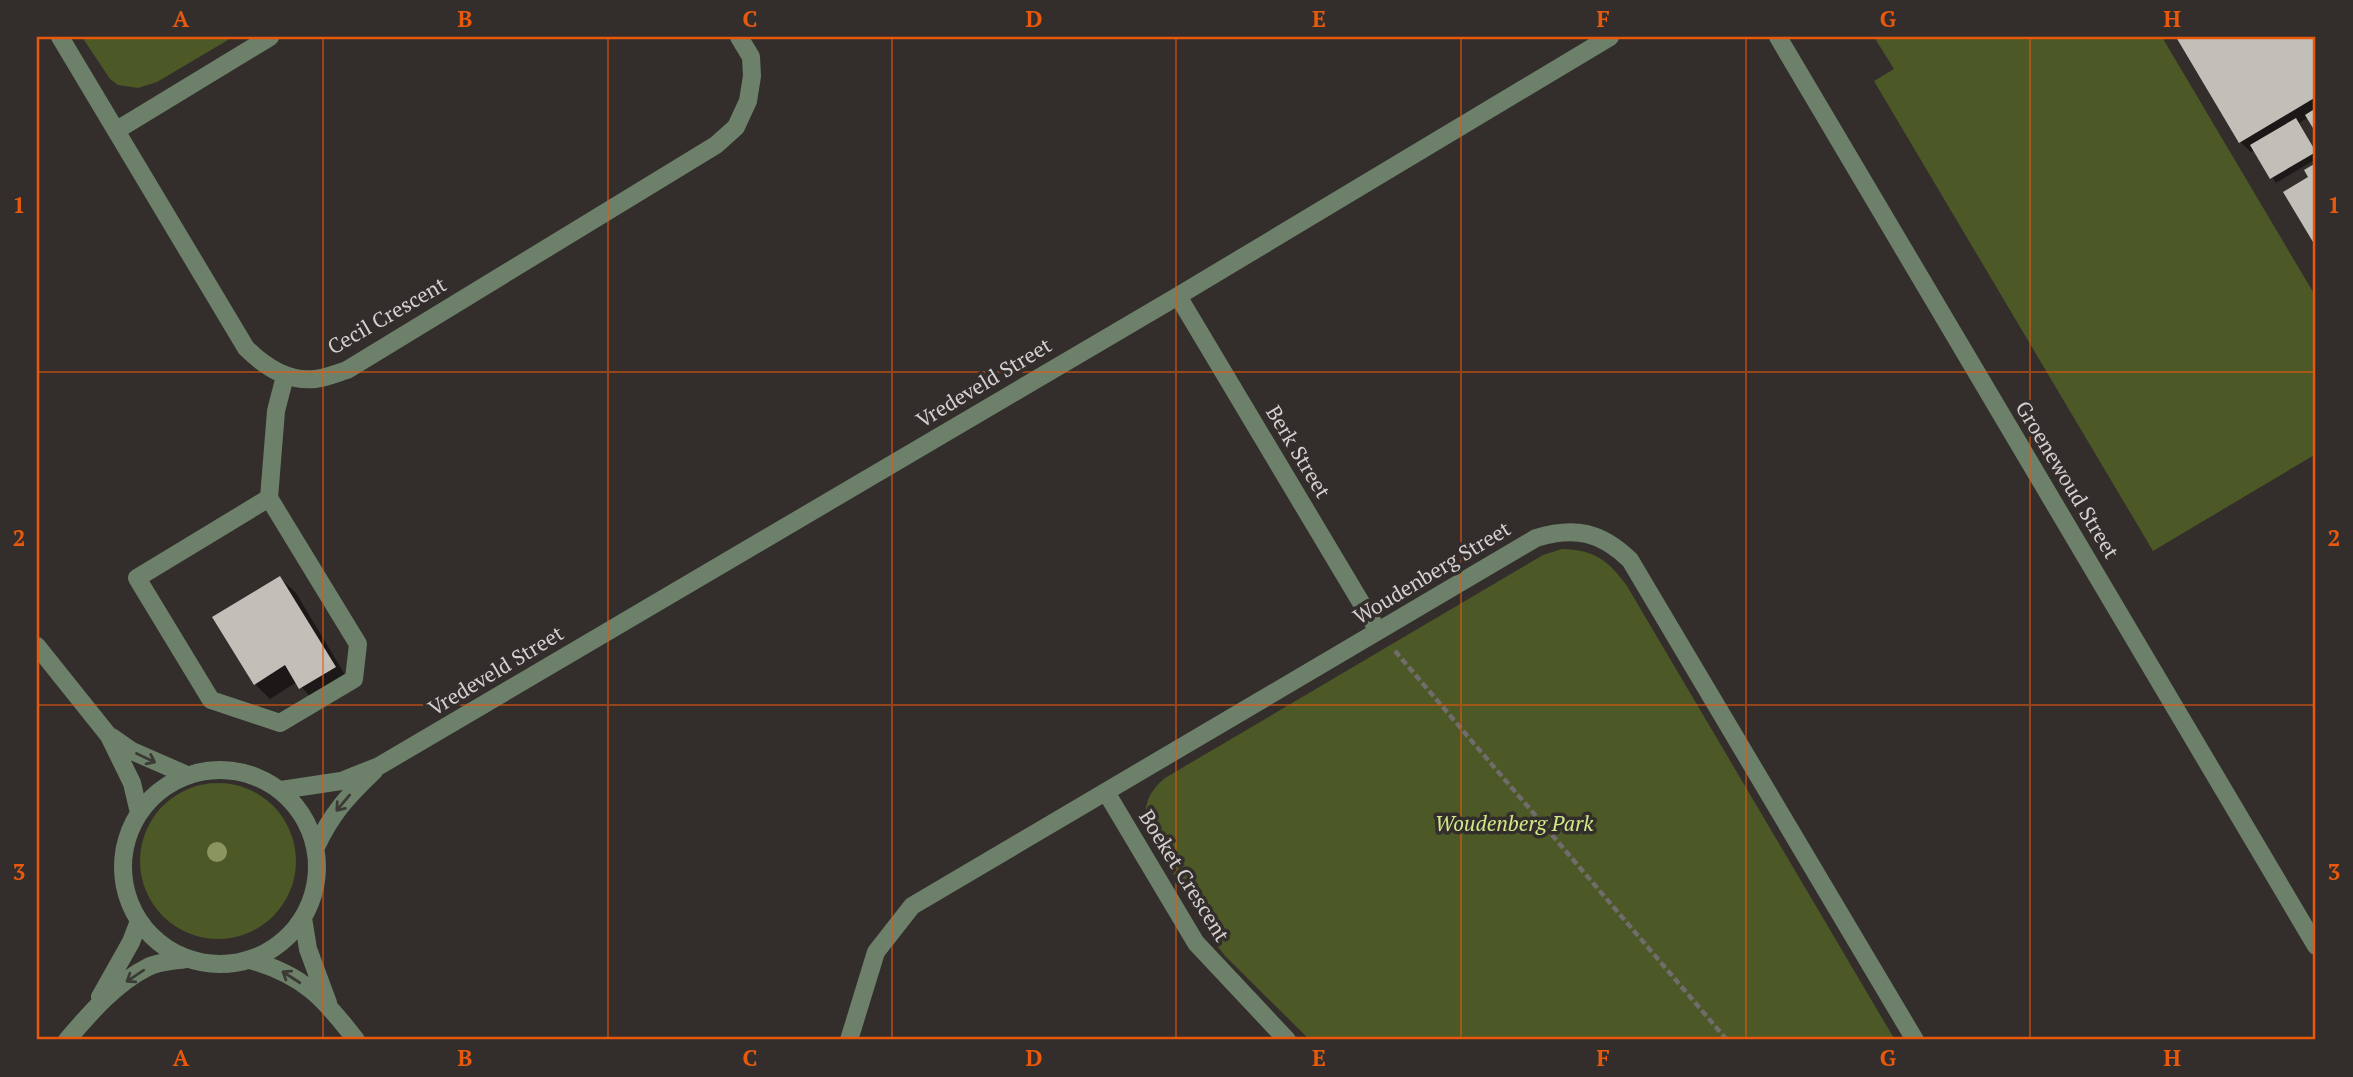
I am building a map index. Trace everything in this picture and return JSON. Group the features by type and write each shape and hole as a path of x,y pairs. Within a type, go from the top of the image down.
{"street":[{"name":"Cecil Crescent","path":"60,37 246,348 259,361 285,376 314,379 347,370 716,145 736,127 748,102 752,76 751,57 739,37"},
{"path":"117,130 270,37"},
{"name":"Vredeveld Street","path":"281,790 341,781 379,766 1178,296 1610,37"},
{"name":"Groenewoud Street","path":"1778,37 2316,946"},
{"name":"Berk Street","path":"1178,296 1378,631"},
{"path":"269,498 137,578 211,701 280,723 354,679 358,644 269,498 276,411 285,376"},
{"name":"Woudenberg Street","path":"849,1040 876,952 912,906 1536,538 1553,533 1586,533 1617,548 1630,560 1915,1040"},
{"path":"37,646 109,736 132,783 139,813"},
{"path":"109,736 132,751 187,775"},
{"name":"Vredeveld Street","path":"316,847 330,819 379,766"},
{"path":"219,769 251,774 281,790 304,816 316,847 316,884 303,918 281,944 250,960 218,964 186,958 159,943 139,921 127,895 122,867 127,839 139,813 160,790 187,775 219,769"},
{"name":"Boeket Crescent","path":"1106,792 1196,943 1287,1040"},
{"path":"303,918 308,949 328,1003 356,1040"},
{"path":"93,1010 131,942 139,921"},
{"path":"67,1040 93,1010 126,982 150,966 186,958"},
{"path":"250,960 278,968 328,1003"}],"path":[{"path":"1378,631 1727,1040"}],"green space":[{"path":"82,37 233,37 157,82 138,88 118,85 110,79"},
{"path":"1874,37 2162,37 2316,297 2316,454 2153,551 1874,81 1894,69"},
{"name":"Woudenberg Park","path":"1562,549 1600,558 1627,586 1895,1040 1310,1040 1225,956 1213,940 1146,828 1148,800 1159,783 1543,555"},
{"path":"218,783 248,789 273,806 290,831 296,861 290,891 273,916 248,933 218,939 188,933 163,916 146,891 140,861 146,831 163,806 188,789"}],"building":[{"path":"2176,37 2316,37 2316,97 2239,143"},
{"path":"2316,108 2316,133 2305,115"},
{"path":"2296,118 2316,152 2270,179 2250,145"},
{"path":"2316,163 2316,247 2283,192 2308,177 2304,170"},
{"path":"280,576 336,667 299,689 285,665 254,685 212,617"}]}
